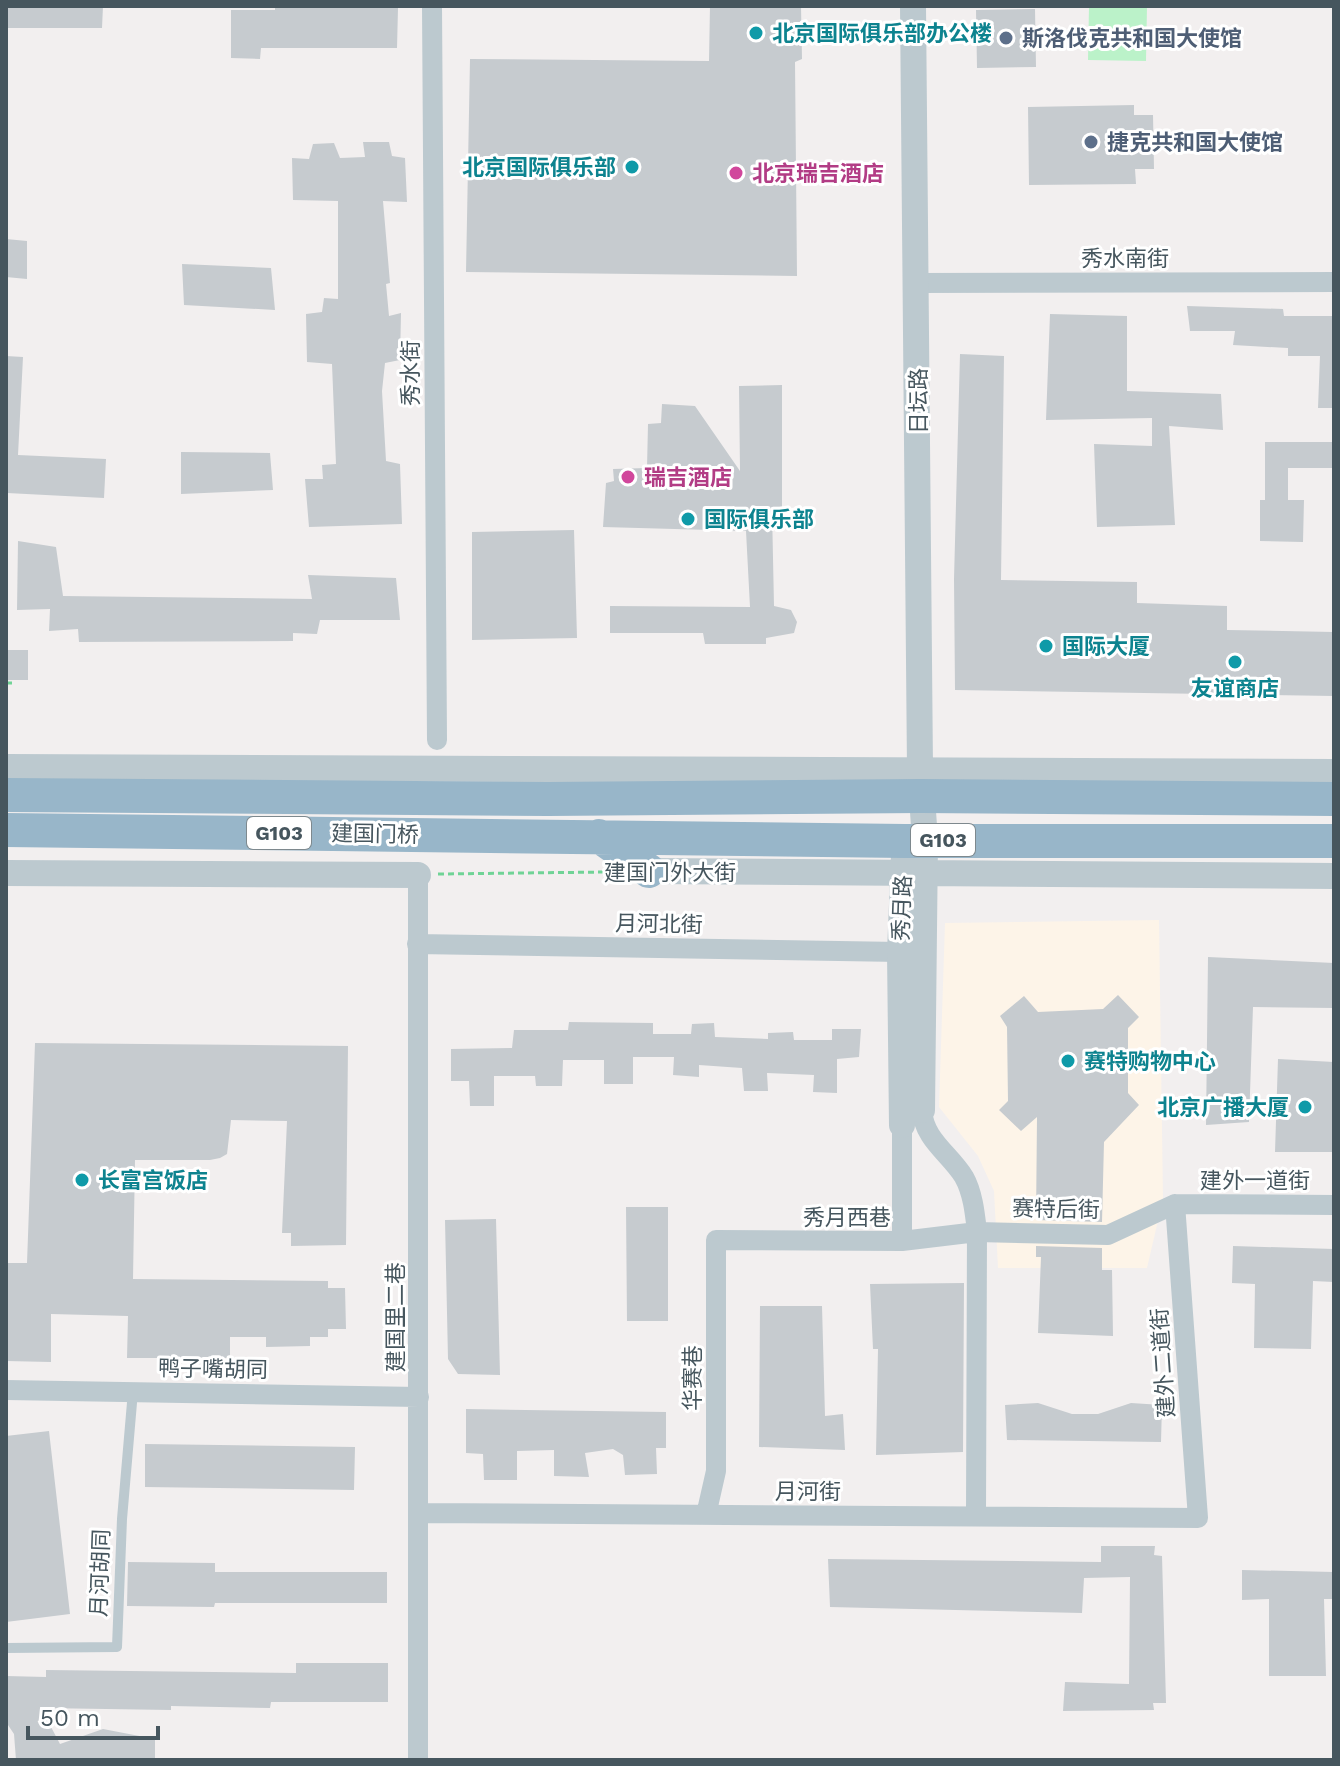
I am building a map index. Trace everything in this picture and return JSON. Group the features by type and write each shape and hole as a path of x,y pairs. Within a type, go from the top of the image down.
{"highway":[{"name":"建国门桥","path":"6,795 548,799 921,782"},
{"name":"G103","path":"921,782 1334,799"},
{"name":"建国门桥","path":"6,830 551,836"},
{"name":"建国门外大街","path":"551,836 599,836 914,856 1334,841"},
{"path":"599,836 649,871"}],"street":[{"name":"秀水街","path":"432,6 437,740"},
{"name":"日坛路","path":"913,6 921,782"},
{"name":"秀水南街","path":"917,283 1334,282"},
{"path":"6,767 921,782 1334,772"},
{"name":"秀月路","path":"912,1117 900,952 921,782"},
{"name":"秀月路","path":"902,1241 912,1117 914,856"},
{"name":"建国门外大街","path":"649,871 914,856 1334,876"},
{"path":"6,873 418,875"},
{"name":"建国里二巷","path":"418,875 418,1760"},
{"name":"月河北街","path":"417,944 900,952"},
{"path":"912,1117 923,1125 965,1179 974,1209 977,1232 976,1515"},
{"name":"赛特后街","path":"977,1232 1108,1235 1175,1204"},
{"name":"建外一道街","path":"1175,1204 1334,1205"},
{"name":"建外二道街","path":"1175,1204 1198,1518"},
{"name":"秀月西巷","path":"716,1240 902,1241 977,1232"},
{"name":"华赛巷","path":"706,1515 716,1471 716,1240"},
{"name":"鸭子嘴胡同","path":"6,1390 419,1397"},
{"name":"月河街","path":"419,1513 1198,1518"}],"lane":[{"name":"月河胡同","path":"6,1648 117,1647 122,1519 133,1391"}],"path":[{"path":"6,683 13,683"},
{"name":"建国门外大街","path":"418,875 649,871"}],"shaded area":[{"path":"1159,920 1163,1199 1147,1268 998,1268 994,1191 978,1156 939,1107 945,923"}],"green space":[{"path":"1089,6 1147,6 1146,61 1088,60"}],"building":[{"path":"7,6 103,6 102,28 8,28"},
{"path":"275,6 398,8 397,48 261,48 260,59 231,58 231,10 275,10"},
{"name":"北京国际俱乐部","path":"710,6 801,6 802,59 795,62 797,276 466,272 470,59 709,61"},
{"name":"斯洛伐克共和国大使馆","path":"1035,9 1036,67 977,68 976,10"},
{"name":"捷克共和国大使馆","path":"1134,105 1134,115 1153,115 1154,169 1135,169 1136,184 1029,185 1028,107"},
{"path":"363,142 389,142 392,156 405,158 407,202 383,201 390,283 386,284 389,316 401,313 400,360 385,363 382,391 386,461 400,464 402,524 309,527 305,479 323,479 322,465 336,464 332,364 307,362 306,314 322,312 324,298 338,299 338,201 293,200 292,158 309,159 313,144 334,143 340,158 365,157"},
{"path":"6,239 27,241 27,279 6,277"},
{"path":"182,264 271,268 275,310 184,305"},
{"path":"1187,306 1283,309 1284,316 1334,316 1334,408 1318,408 1320,356 1288,356 1288,348 1233,345 1235,331 1190,331"},
{"path":"1050,314 1127,316 1127,391 1221,394 1223,430 1169,426 1175,525 1097,527 1094,444 1152,446 1152,418 1046,420"},
{"path":"960,354 1004,356 1001,580 1137,582 1137,603 1227,606 1227,630 1334,632 1334,696 955,690 954,579"},
{"path":"6,356 23,357 18,455 106,459 104,498 7,493"},
{"name":"国际俱乐部","path":"782,385 782,510 772,510 774,606 791,610 797,622 794,633 766,638 766,644 705,644 703,633 610,633 610,606 750,607 746,531 603,527 606,483 614,481 613,469 647,468 648,424 661,423 662,404 695,406 740,471 739,386"},
{"path":"1265,442 1334,442 1334,468 1288,468 1288,500 1304,500 1303,542 1260,541 1260,500 1265,500"},
{"path":"181,452 270,453 273,490 181,494"},
{"path":"574,530 577,638 472,640 472,532"},
{"path":"18,541 56,547 63,596 312,599 308,575 396,578 400,620 320,620 317,634 293,633 293,641 79,642 78,629 49,631 50,609 17,610"},
{"path":"6,650 28,650 28,680 6,680"},
{"path":"1208,957 1334,963 1334,1008 1253,1007 1249,1122 1206,1125"},
{"name":"赛特购物中心","path":"1118,995 1139,1017 1128,1028 1128,1093 1139,1105 1104,1142 1102,1222 1036,1220 1037,1117 1021,1131 999,1110 1008,1101 1007,1027 1000,1016 1024,996 1038,1012 1103,1009"},
{"path":"569,1022 653,1023 653,1034 691,1034 692,1024 714,1023 715,1037 768,1039 768,1033 793,1032 794,1040 832,1040 832,1029 861,1029 859,1057 837,1059 837,1093 813,1092 814,1075 767,1073 768,1091 744,1091 742,1068 699,1065 699,1077 673,1075 674,1057 633,1057 633,1084 604,1084 604,1060 563,1060 562,1086 536,1086 535,1076 494,1076 494,1106 470,1106 469,1081 451,1081 451,1049 512,1048 514,1030 568,1030"},
{"path":"35,1043 348,1046 346,1245 291,1246 291,1233 282,1233 287,1121 231,1120 227,1154 220,1158 135,1160 133,1279 328,1281 328,1288 345,1288 346,1329 328,1329 328,1337 310,1337 310,1346 266,1347 266,1337 230,1337 230,1358 127,1358 128,1316 51,1314 51,1362 6,1361 6,1263 27,1263"},
{"name":"北京广播大厦","path":"1278,1059 1334,1062 1334,1152 1275,1152"},
{"path":"626,1207 668,1207 668,1321 627,1321"},
{"path":"496,1219 500,1375 458,1374 448,1359 445,1220"},
{"path":"1036,1246 1102,1248 1102,1270 1112,1270 1113,1336 1038,1333 1041,1257 1036,1257"},
{"path":"1233,1246 1334,1249 1334,1282 1313,1281 1311,1349 1254,1348 1255,1284 1232,1283"},
{"path":"964,1283 963,1452 876,1455 878,1349 873,1349 870,1284"},
{"path":"760,1306 822,1306 825,1416 843,1414 845,1450 759,1447"},
{"path":"1038,1403 1072,1414 1098,1414 1131,1403 1162,1405 1161,1442 1007,1440 1005,1405"},
{"path":"466,1409 666,1412 666,1448 656,1448 657,1474 625,1475 623,1455 613,1449 585,1453 589,1477 554,1476 554,1450 517,1451 517,1480 484,1480 483,1454 466,1453"},
{"path":"49,1431 70,1614 6,1622 6,1436"},
{"path":"145,1444 355,1447 354,1490 145,1487"},
{"path":"1101,1546 1155,1546 1154,1555 1162,1556 1166,1703 1153,1703 1154,1710 1063,1711 1065,1682 1129,1684 1130,1577 1084,1578 1082,1613 830,1607 828,1559 1101,1562"},
{"path":"128,1562 215,1563 215,1572 387,1572 387,1603 127,1606"},
{"path":"1242,1570 1334,1572 1334,1599 1324,1599 1326,1676 1269,1676 1269,1599 1242,1600"},
{"path":"296,1663 388,1663 388,1702 271,1702 270,1708 171,1706 171,1710 41,1708 60,1744 103,1729 155,1739 155,1760 16,1760 14,1734 6,1722 6,1676 46,1677 46,1670 296,1673"}],"place":[{"name":"北京国际俱乐部办公楼","path":"756,33"},
{"name":"斯洛伐克共和国大使馆","path":"1006,38"},
{"name":"捷克共和国大使馆","path":"1091,142"},
{"name":"北京国际俱乐部","path":"632,167"},
{"name":"北京瑞吉酒店","path":"736,173"},
{"name":"瑞吉酒店","path":"628,477"},
{"name":"国际俱乐部","path":"688,519"},
{"name":"国际大厦","path":"1046,646"},
{"name":"友谊商店","path":"1235,662"},
{"name":"赛特购物中心","path":"1068,1061"},
{"name":"北京广播大厦","path":"1305,1107"},
{"name":"长富宫饭店","path":"82,1180"}]}
